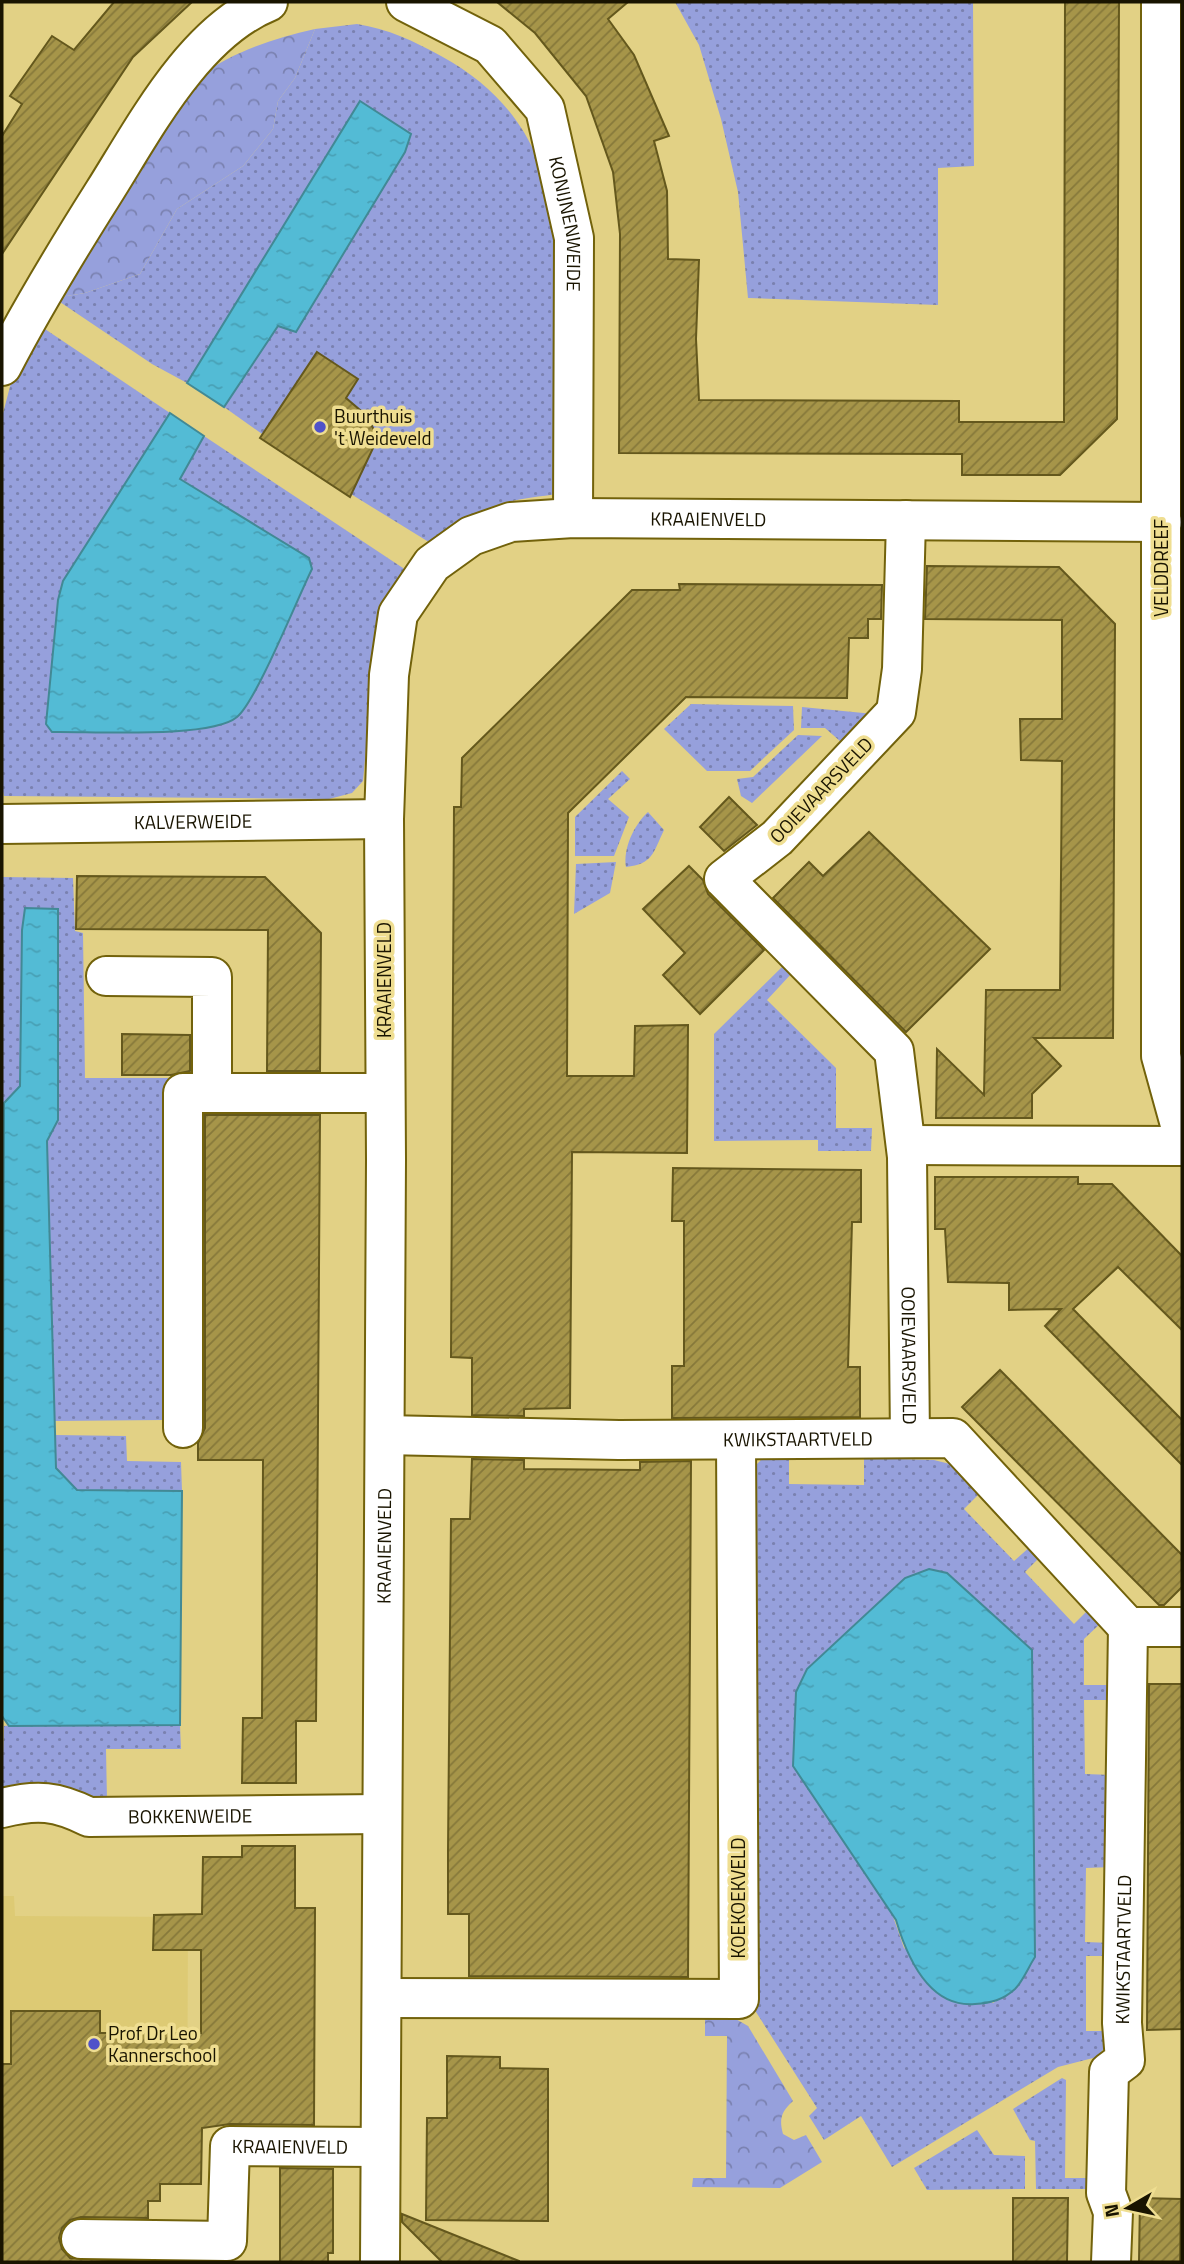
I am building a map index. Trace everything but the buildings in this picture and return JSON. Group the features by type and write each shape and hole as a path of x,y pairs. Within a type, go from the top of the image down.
{"street":[{"path":"2,366 36,300 151,117 192,61 244,12 268,2"},
{"name":"KONIJNENWEIDE","path":"406,2 489,45 545,109 574,237 573,518"},
{"name":"VELDDREEF","path":"1161,2 1172,92 1162,522 1171,817 1161,1056 1182,1132"},
{"name":"KRAAIENVELD","path":"380,2262 380,1814 385,1435 384,819 389,675 398,614 432,564 471,536 511,522 573,518 1162,522"},
{"name":"OOIEVAARSVELD","path":"906,520 902,669 896,712 777,838 724,879 894,1051 906,1145 910,1438"},
{"name":"KALVERWEIDE","path":"2,824 384,819"},
{"path":"106,976 212,977 212,1091"},
{"path":"183,1428 183,1093 384,1093"},
{"path":"906,1145 1182,1146"},
{"name":"KWIKSTAARTVELD","path":"385,1435 736,1440 953,1438 1128,1627 1122,2024 1125,2060 1109,2072 1106,2193 1113,2212 1111,2262"},
{"name":"KOEKOEKVELD","path":"382,1998 739,1999 736,1440"},
{"path":"1128,1627 1182,1626"},
{"name":"BOKKENWEIDE","path":"2,1808 22,1803 60,1802 89,1817 380,1814"},
{"name":"KRAAIENVELD","path":"81,2239 227,2241 230,2146 380,2147"}],"shaded area":[{"name":"Prof Dr Leo Kannerschool","path":"2,1896 14,1896 15,1916 188,1917 187,2172 80,2171 80,2262 2,2262"}],"green space":[{"path":"675,2 973,2 974,166 938,168 938,305 748,298 738,192 721,119 699,45"},
{"path":"357,24 390,32 421,45 464,70 485,86 517,122 530,143 540,165 554,216 557,244 555,333 560,494 506,502 491,507 463,521 432,544 320,475 224,407 278,325 296,332 411,134 360,101 187,383 152,364 54,298 85,293 140,274 177,209 243,166 273,129 278,101 295,78 315,29"},
{"path":"315,29 295,78 278,101 273,129 243,166 177,209 140,274 85,293 54,298 198,77 225,60 254,47"},
{"path":"39,325 170,413 63,581 238,716 251,696 312,569 309,558 179,478 204,436 412,574 369,716 363,781 352,793 329,799 4,796 2,417 17,360"},
{"path":"691,704 793,706 794,730 750,771 707,771 664,729"},
{"path":"802,707 884,715 848,748 825,728 801,728"},
{"path":"798,735 822,736 752,803 741,796 737,779 753,777"},
{"path":"622,771 630,779 608,799 629,817 614,856 575,856 575,817"},
{"path":"648,812 664,830 647,860 626,867 626,852 631,837"},
{"path":"616,862 610,893 574,914 576,864"},
{"path":"3,877 73,878 75,931 83,933 85,1078 168,1078 164,1420 55,1421 47,1141 58,1120 58,909 25,909 22,930 20,1086 4,1103 2,1229"},
{"path":"784,965 792,973 767,1000 836,1068 836,1128 872,1128 871,1151 818,1151 818,1140 714,1141 714,1034"},
{"path":"55,1435 126,1436 127,1461 181,1462 182,1491 77,1490 56,1469"},
{"path":"789,1457 789,1484 864,1485 864,1458 934,1460 950,1464 980,1493 964,1509 1014,1561 1031,1546 1042,1555 1025,1572 1074,1624 1092,1606 1104,1620 1084,1639 1084,1685 1110,1685 1111,1700 1084,1700 1085,1774 1112,1775 1112,1867 1086,1868 1085,1942 1112,1943 1111,1956 1086,1956 1086,2031 1111,2031 1109,2042 1097,2057 1058,2067 892,2167 861,2116 824,2140 809,2116 817,2108 749,2001 753,1468 761,1460","holes":["929,1570 947,1573 972,1598 1035,1957 1016,1988 993,2003 904,1948 807,1669 905,1578"]},
{"path":"180,1725 181,1749 106,1749 107,1800 2,1789 4,1726"},
{"path":"705,2018 734,2018 748,2026 793,2101 782,2116 783,2134 794,2140 806,2135 822,2162 780,2188 692,2187 693,2178 726,2178 727,2036 705,2036"},
{"path":"1062,2078 1066,2080 1065,2178 1088,2178 1087,2189 1036,2189 1035,2141 1030,2140 1013,2109"},
{"path":"977,2130 994,2155 1025,2156 1025,2189 927,2190 914,2168"}],"water":[{"path":"360,101 411,134 405,152 296,332 278,326 224,407 187,383"},
{"path":"170,413 204,436 180,479 309,558 312,569 255,691 237,717 223,724 177,731 52,732 46,724 58,600 63,581"},
{"path":"25,908 58,909 58,1120 47,1141 56,1468 77,1490 182,1491 180,1725 9,1726 2,1716 4,1103 20,1086 22,930"},
{"path":"929,1569 947,1573 1032,1650 1035,1957 1015,1989 992,2002 981,2004 959,2003 945,1998 922,1977 896,1920 793,1766 796,1692 807,1669 905,1578"}],"place":[{"name":"Buurthuis 't Weideveld","path":"320,427"},
{"name":"Prof Dr Leo Kannerschool","path":"94,2044"}]}
